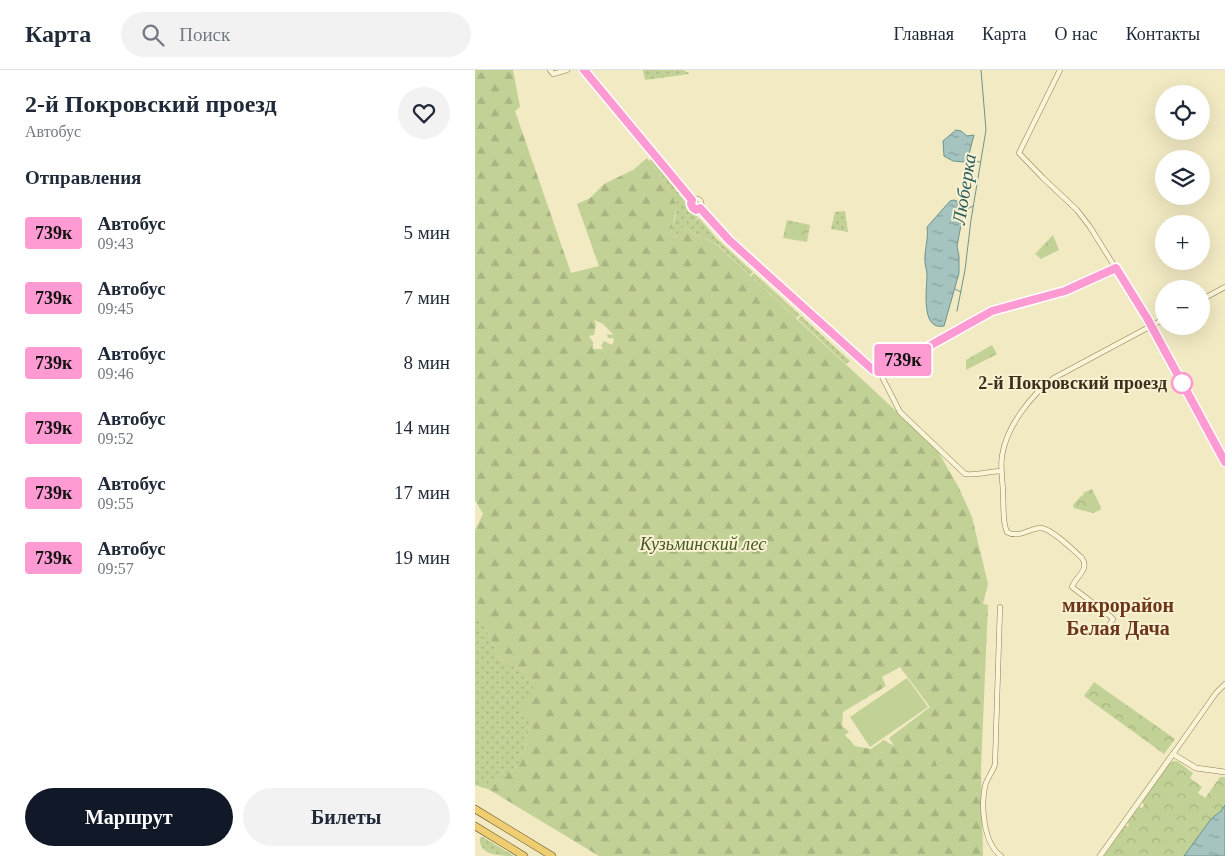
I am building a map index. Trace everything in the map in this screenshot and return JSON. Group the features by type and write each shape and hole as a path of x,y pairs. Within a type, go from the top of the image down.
{"highway":[{"path":"475,809 552,856"},
{"path":"475,826 524,856"}],"street":[{"path":"550,70 553,74 567,70"},
{"path":"584,70 692,200 693,208 696,210 700,208"},
{"path":"1060,70 1019,152 1081,214 1151,326 1225,462"},
{"path":"692,200 696,198 701,200 702,205 700,208"},
{"path":"700,208 729,240 868,367 879,371 890,368 992,311 1065,291 1116,268"},
{"path":"1210,295 1225,287"},
{"path":"1115,630 1110,624 1113,619 1110,616 1072,587 1084,569 1085,561 1082,557 1051,532 1044,529 1035,529 1017,535 1009,534 1005,530 1001,471 1002,454 1011,432 1027,403 1038,391 1054,378 1155,324"},
{"path":"879,371 900,412 965,474 1001,471"},
{"path":"1000,607 995,764 985,787 984,823 987,836 993,848 1001,856"},
{"path":"1101,856 1216,693 1225,684"},
{"path":"1173,754 1196,768 1225,772"}],"green space":[{"name":"Кузьминский лес","path":"475,70 513,70 520,107 515,111 571,273 599,266 577,204 590,198 604,184 633,170 647,158 665,183 675,203 676,209 672,236 676,237 682,228 686,227 691,232 716,244 936,448 959,488 972,517 988,584 983,604 988,605 981,768 983,856 599,856 488,789 521,763 531,722 521,706 535,694 531,681 525,673 499,658 482,620 475,614 475,530 483,514 475,500","holes":["594,320 603,324 613,334 607,334 608,338 613,338 614,340 612,345 604,341 601,346 603,349 593,349 593,342 589,336 594,335 596,324","900,667 930,707 889,738 894,746 884,740 871,749 855,746 845,735 849,732 842,726 843,712 886,686 882,677"]},
{"path":"643,70 683,70 689,74 645,80"},
{"path":"652,158 685,202 687,210 698,217 695,220 699,218 717,239 753,272 750,275 717,244 691,232 686,227 682,228 676,237 672,236 676,213 675,206 667,185 649,161"},
{"path":"845,211 848,232 831,229 835,212"},
{"path":"787,220 810,225 807,242 783,238"},
{"path":"1053,235 1059,250 1041,259 1035,254"},
{"path":"754,273 800,315 796,318 751,276"},
{"path":"801,316 850,361 846,364 798,319"},
{"path":"992,345 997,354 966,370 966,360"},
{"path":"1092,489 1101,507 1100,510 1093,513 1074,508 1073,505 1084,495 1083,493"},
{"path":"475,614 482,620 499,658 525,673 532,681 535,694 531,722 521,763 488,789 475,785"},
{"path":"907,678 928,707 870,747 850,717"},
{"path":"1094,682 1175,739 1164,754 1084,696"},
{"path":"945,747 954,772 941,777 932,752"},
{"path":"1177,761 1193,773 1190,778 1202,787 1198,793 1205,798 1220,777 1225,777 1225,856 1104,856 1125,826 1129,826 1128,822 1139,807 1142,808 1144,805 1142,802 1169,764"},
{"path":"483,837 514,856 497,855 487,852 480,844 480,838"}],"water":[{"path":"956,130 961,131 967,136 974,135 968,158 964,162 953,161 944,156 943,141"},
{"path":"950,201 957,201 961,225 957,246 959,273 944,326 936,326 931,322 928,315 926,298 927,274 925,258 927,227"},
{"path":"1225,805 1225,856 1184,856 1211,819"}],"waterway":[{"name":"Люберка","path":"957,311 986,130 981,70"},
{"path":"967,160 980,162"},
{"path":"959,213 973,206"},
{"name":"Люберка","path":"955,289 961,292"}],"bus line":[{"name":"739к","path":"584,70 692,200 691,206 696,210 700,208 729,240 873,370 879,371 890,368 992,311 1065,291 1116,268 1147,318 1225,462"}],"place":[{"name":"2-й Покровский проезд","path":"1182,383"}],"district":[{"name":"микрорайон Белая Дача","path":"1118,616"}]}
